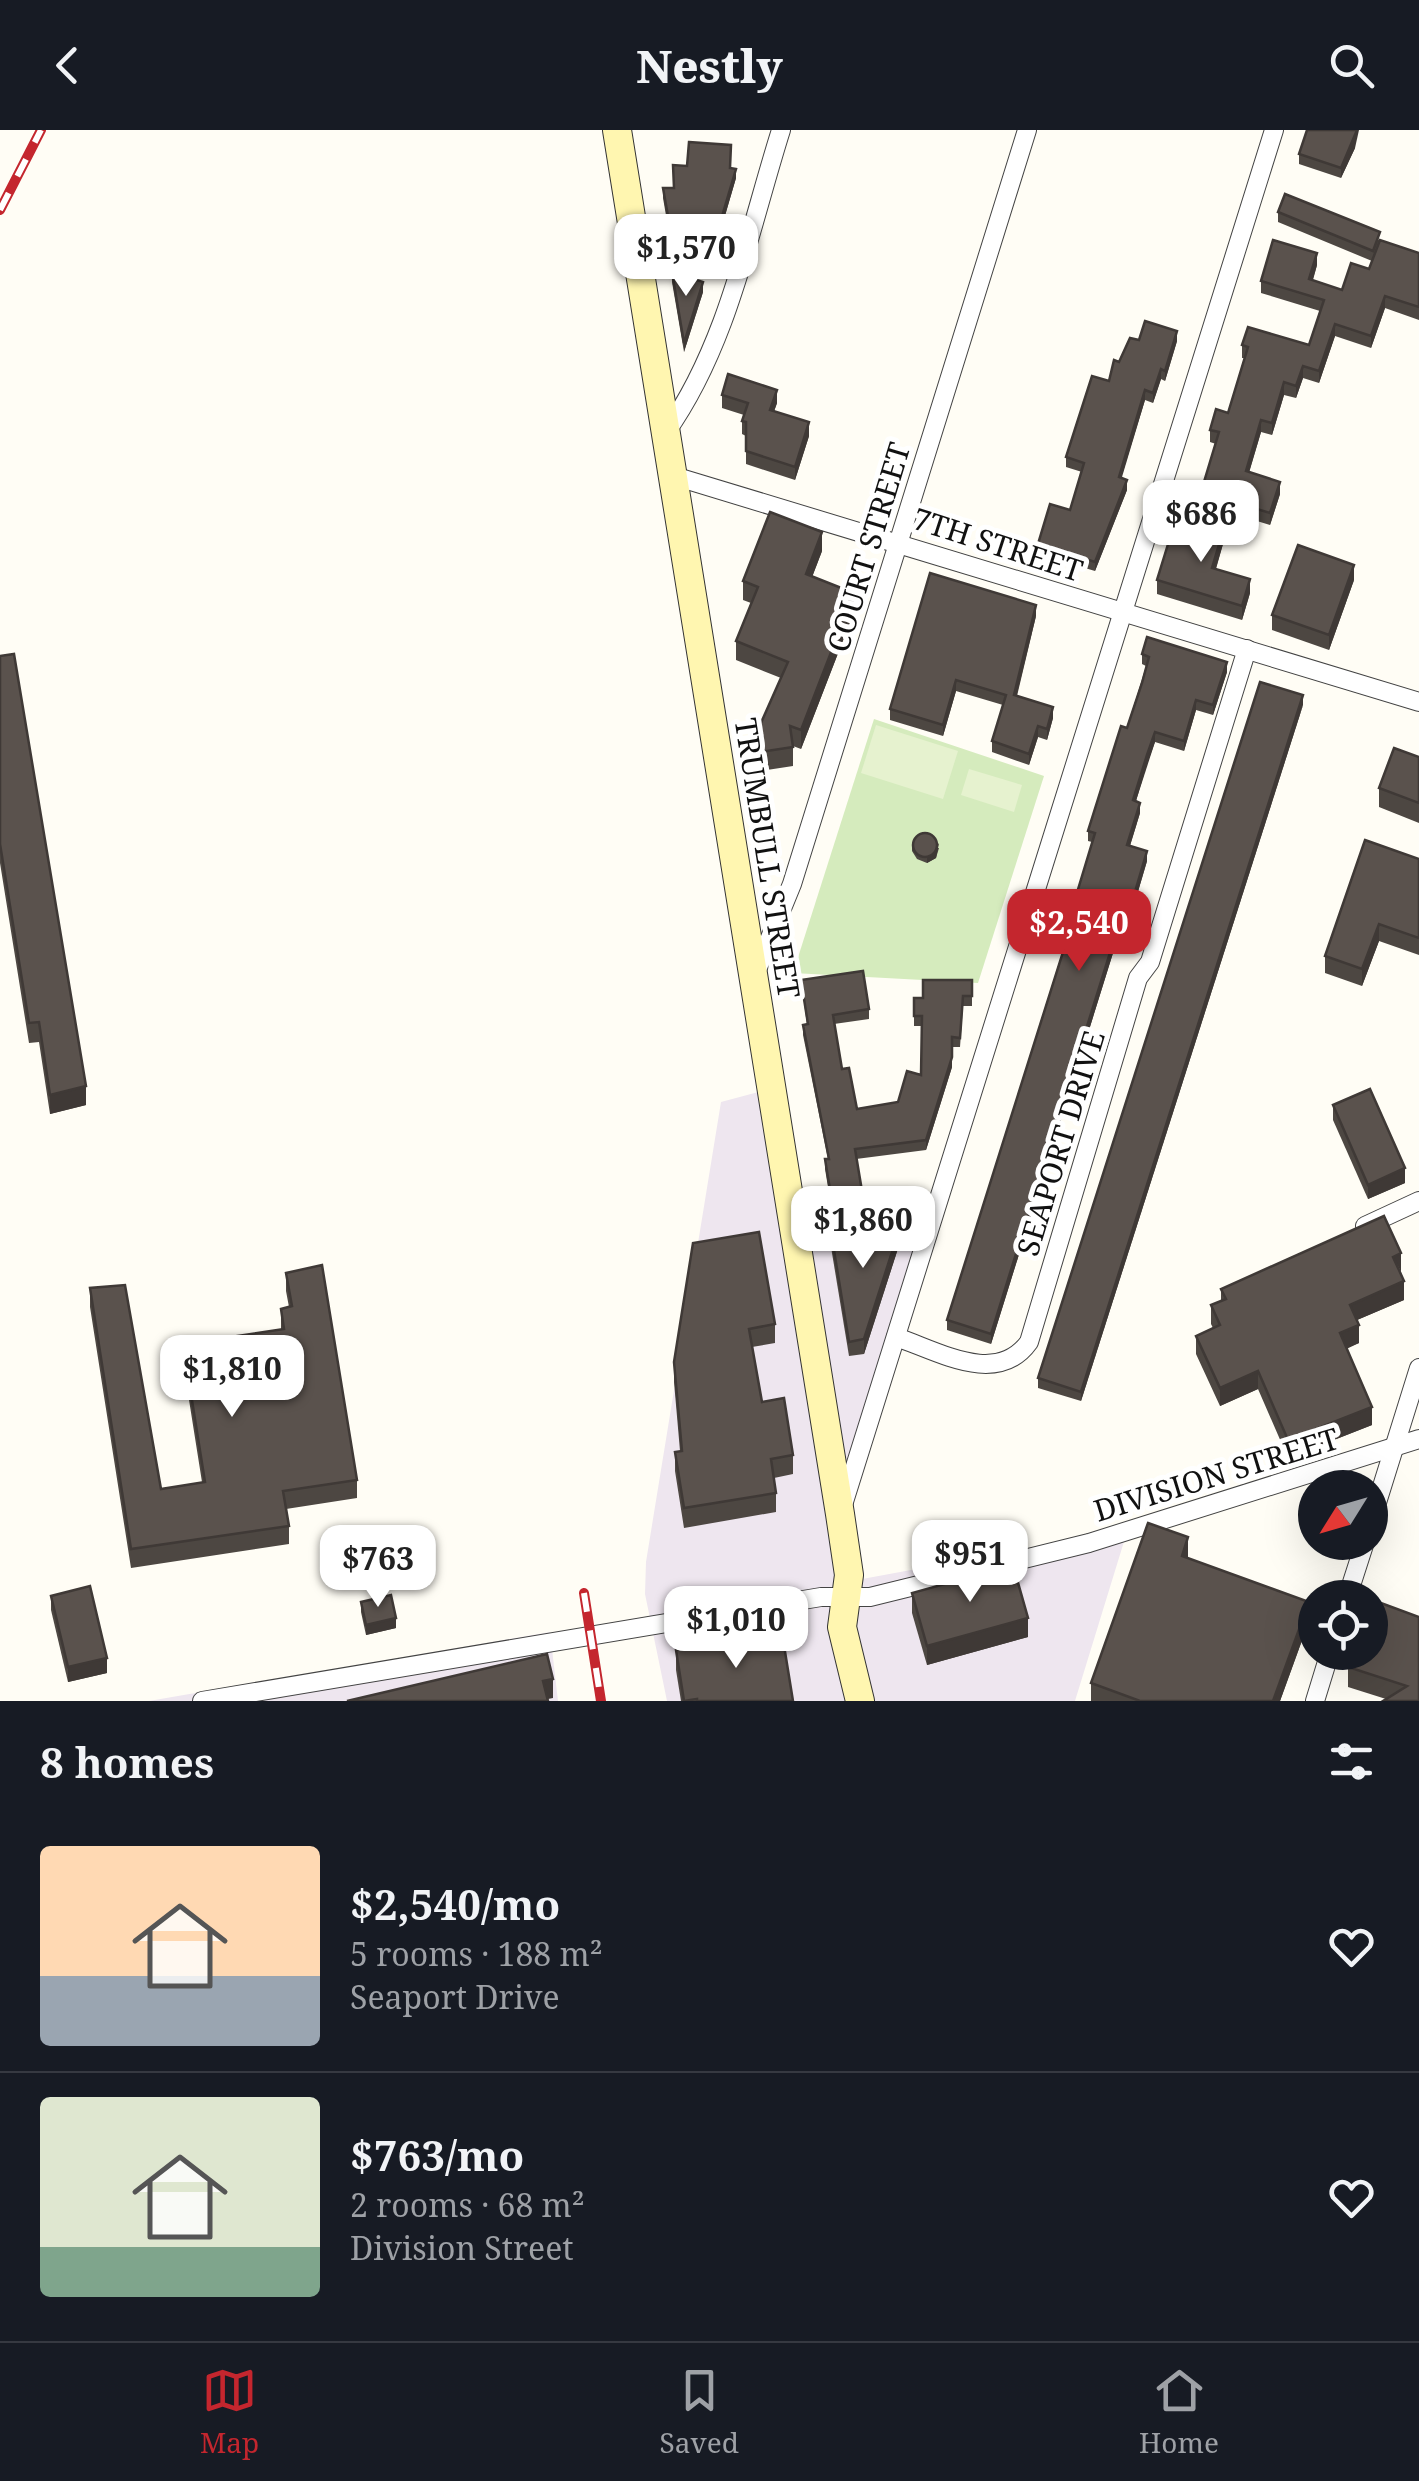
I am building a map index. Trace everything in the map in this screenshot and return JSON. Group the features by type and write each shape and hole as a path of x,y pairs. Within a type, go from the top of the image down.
{"street":[{"name":"TRUMBULL STREET","path":"617,130 840,1514 849,1575 842,1627 860,1701"},
{"path":"666,432 694,392 712,350 781,130"},
{"name":"COURT STREET","path":"754,978 792,884 1027,130"},
{"path":"840,1514 1274,130"},
{"name":"7TH STREET","path":"674,476 899,541 1419,702"},
{"name":"SEAPORT DRIVE","path":"896,1337 984,1366 1002,1365 1019,1356 1029,1342 1138,978 1150,962 1247,649"},
{"path":"1340,1237 1419,1201"},
{"path":"1387,1470 1419,1368"},
{"name":"DIVISION STREET","path":"202,1701 820,1597 870,1597 1089,1543 1419,1439"},
{"path":"1315,1701 1324,1670"},
{"path":"306,1682 311,1701"}],"shaded area":[{"path":"770,1089 795,1245 929,1225 836,1499 846,1582 1052,1544 1130,1522 1075,1701 667,1701 645,1594 646,1562 721,1102"},
{"path":"550,1632 558,1701 149,1701"}],"green space":[{"path":"874,719 1044,776 978,983 793,973"},
{"path":"876,725 958,751 943,799 861,773"},
{"path":"969,769 1022,785 1014,812 961,795"}],"building":[{"path":"1307,130 1357,130 1341,168 1299,154"},
{"path":"689,142 731,145 730,168 736,169 710,257 669,257 664,233 671,233 663,188 674,188 673,165 687,166"},
{"path":"1285,194 1380,232 1373,251 1278,212"},
{"path":"1273,240 1317,253 1309,279 1342,290 1351,263 1369,269 1380,240 1419,253 1419,307 1385,296 1371,336 1335,324 1319,371 1303,366 1296,386 1284,382 1272,423 1261,420 1246,471 1280,482 1270,513 1201,492 1219,432 1210,430 1216,409 1228,413 1248,347 1242,345 1248,327 1309,345 1324,300 1261,281"},
{"path":"672,272 703,282 684,343"},
{"path":"1145,321 1177,331 1165,371 1161,369 1153,393 1145,390 1119,477 1127,480 1095,562 1038,544 1050,504 1070,510 1084,463 1066,457 1092,376 1109,381 1114,360 1119,362 1130,338 1139,340"},
{"path":"728,374 777,390 770,410 809,422 795,467 746,451 746,422 742,421 748,403 722,395"},
{"path":"770,512 822,532 806,574 854,593 801,730 790,726 793,747 761,752 757,732 788,662 736,641 758,587 743,581"},
{"path":"1184,518 1223,531 1212,568 1250,579 1242,606 1157,580 1169,541 1176,543"},
{"path":"1298,545 1354,565 1329,635 1272,615"},
{"path":"930,573 1036,605 1014,695 1053,707 1047,729 1038,726 1029,754 992,741 1006,695 956,680 943,725 890,709"},
{"path":"1147,637 1227,662 1213,705 1196,700 1184,741 1155,732 1133,800 1140,803 1127,845 1147,851 1124,929 1118,927 991,1334 947,1320 1075,914 1073,906 1095,833 1088,831 1121,726 1127,728 1142,683 1149,657 1142,654"},
{"path":"14,654 86,1086 50,1095 39,1022 29,1023 0,844 0,656"},
{"path":"1260,682 1303,695 1081,1392 1038,1378"},
{"path":"1394,748 1419,757 1419,803 1379,788"},
{"path":"925,833 934,836 934,854 925,857 916,854 913,845 916,836"},
{"path":"1365,840 1419,859 1419,938 1379,924 1362,969 1325,956"},
{"path":"863,971 869,1009 833,1015 842,1069 849,1068 857,1109 898,1102 907,1071 921,1075 922,1016 914,1016 914,998 923,998 923,980 972,980 972,996 963,996 960,1038 952,1037 952,1057 926,1140 855,1149 863,1197 832,1202 825,1159 829,1159 803,1025 808,1024 801,980"},
{"path":"1370,1089 1405,1168 1368,1185 1333,1105"},
{"path":"1384,1216 1401,1253 1393,1257 1404,1281 1350,1305 1359,1325 1340,1333 1372,1407 1288,1440 1258,1371 1220,1388 1196,1336 1220,1325 1211,1305 1226,1299 1221,1289"},
{"path":"902,1221 864,1339 849,1342 831,1232"},
{"path":"759,1232 775,1324 749,1329 762,1402 784,1398 793,1455 771,1459 776,1493 684,1508 675,1452 682,1451 674,1362 693,1243"},
{"path":"322,1265 357,1480 283,1491 289,1526 131,1549 90,1288 125,1285 161,1489 205,1482 183,1344 284,1329 281,1309 292,1306 286,1273"},
{"path":"1148,1523 1188,1537 1182,1556 1298,1598 1298,1632 1273,1701 1140,1701 1091,1683"},
{"path":"1013,1565 1028,1618 927,1646 912,1593"},
{"path":"90,1586 107,1658 68,1667 51,1596"},
{"path":"391,1595 396,1618 366,1625 361,1602"},
{"path":"1388,1606 1419,1617 1419,1701 1383,1701 1407,1686 1357,1670 1388,1670"},
{"path":"782,1633 793,1701 684,1701 676,1650"},
{"path":"547,1654 553,1679 543,1681 548,1701 347,1701"}],"railway":[{"path":"0,210 41,130"},
{"path":"584,1593 601,1701"}]}
